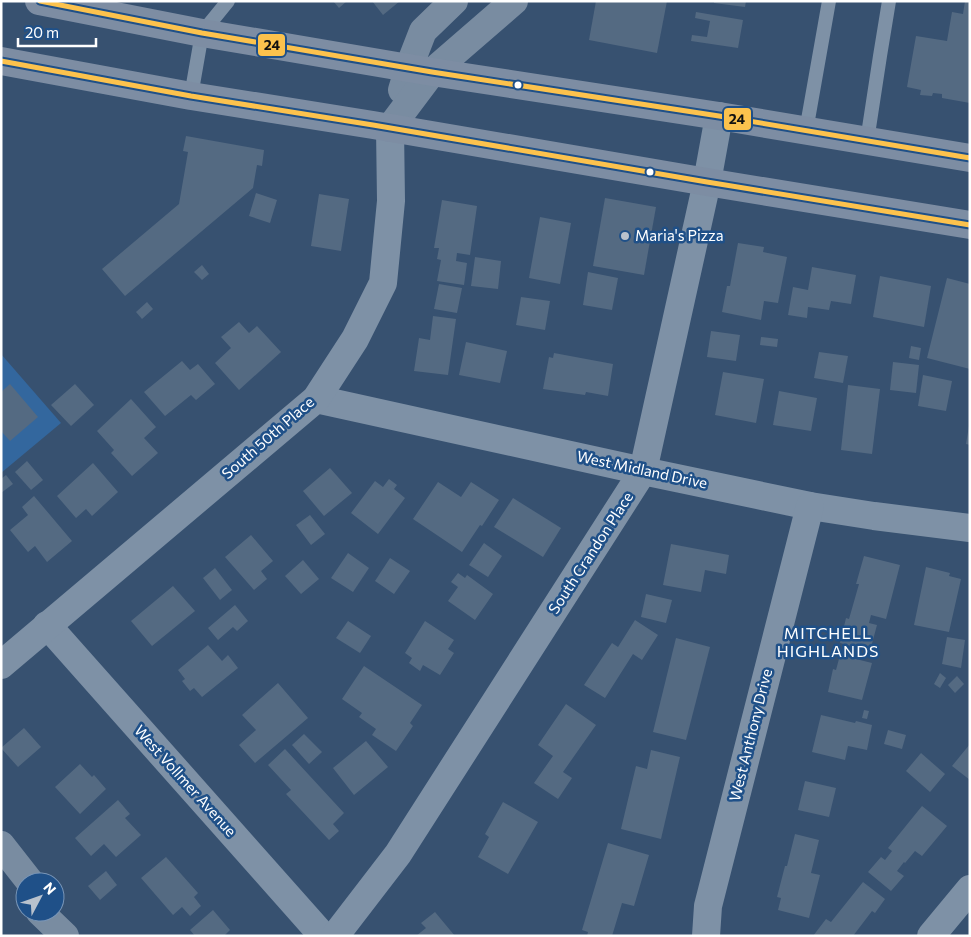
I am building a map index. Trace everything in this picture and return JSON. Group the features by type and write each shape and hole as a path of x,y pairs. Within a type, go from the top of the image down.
{"main road":[{"path":"39,1 112,8 202,33 970,158"},
{"path":"1,61 192,96 970,225"}],"street":[{"path":"390,128 420,69 423,31 454,1"},
{"path":"420,69 514,1"},
{"name":"South Crandon Place","path":"335,936 398,854 643,471 707,182 719,116"},
{"name":"South 50th Place","path":"1,665 316,399 355,339 383,283 391,201 390,128"},
{"name":"West Midland Drive","path":"316,399 810,506 970,528"},
{"name":"West Anthony Drive","path":"706,936 708,906 810,506"},
{"name":"West Vollmer Avenue","path":"47,625 322,936"},
{"path":"1,845 22,872"},
{"path":"1,874 15,890"},
{"path":"931,936 970,889"}],"lane":[{"path":"192,96 202,33 228,1"},
{"path":"806,131 829,1"},
{"path":"867,141 889,1"}],"shaded area":[{"path":"1,354 61,423 1,473"}],"building":[{"path":"333,1 347,1 339,8"},
{"path":"372,1 400,1 383,15"},
{"path":"596,1 667,1 657,53 589,40"},
{"path":"714,1 746,1 745,7 714,3"},
{"path":"965,1 970,1 970,103 942,98 942,94 933,93 932,96 920,95 921,90 907,87 916,36 947,41 952,12 963,14"},
{"path":"696,12 743,20 738,48 691,41 692,35 707,37 710,21 695,18"},
{"path":"186,136 264,150 262,166 257,165 253,188 125,296 102,269 179,204 188,152 183,151"},
{"path":"256,193 277,200 270,223 249,216"},
{"path":"319,194 349,199 341,251 311,246"},
{"name":"Maria's Pizza","path":"605,198 656,207 644,275 593,266"},
{"path":"442,200 477,206 470,255 457,253 456,261 467,263 464,285 437,281 441,260 437,259 439,248 434,248"},
{"path":"540,217 571,223 560,284 529,278"},
{"path":"738,243 764,247 763,252 787,257 778,303 764,301 761,320 722,312 727,286 730,286"},
{"path":"475,257 501,261 498,289 471,286"},
{"path":"202,265 209,274 202,280 194,272"},
{"path":"812,267 856,275 851,304 831,301 829,310 808,307 807,318 788,315 793,287 808,290"},
{"path":"588,272 618,278 612,310 583,305"},
{"path":"880,276 931,286 924,327 873,317"},
{"path":"947,278 970,284 970,369 927,358"},
{"path":"439,284 462,288 457,313 434,309"},
{"path":"521,297 550,301 545,330 516,325"},
{"path":"147,302 153,309 142,319 136,312"},
{"path":"433,316 456,319 448,375 414,371 419,338 430,340"},
{"path":"239,322 249,333 257,326 281,352 239,390 215,363 231,348 221,337"},
{"path":"711,331 740,335 736,361 707,357"},
{"path":"761,337 778,339 777,347 760,345"},
{"path":"466,342 507,351 500,383 459,375"},
{"path":"911,346 921,348 919,360 909,358"},
{"path":"819,352 848,356 843,383 814,378"},
{"path":"554,353 613,364 608,396 586,392 585,395 543,389 549,357 553,358"},
{"path":"182,361 190,370 198,364 215,384 196,400 191,395 165,416 144,392"},
{"path":"893,362 919,365 916,393 890,390"},
{"path":"723,372 764,379 756,423 715,415"},
{"path":"923,375 952,381 946,411 918,406"},
{"path":"10,384 38,417 10,441 1,431 1,392"},
{"path":"75,384 94,405 71,426 51,405"},
{"path":"848,385 880,389 872,454 841,450"},
{"path":"779,391 817,398 811,431 773,425"},
{"path":"131,399 156,427 144,438 158,453 132,476 111,453 114,450 97,431"},
{"path":"970,426 970,445 966,444"},
{"path":"27,461 43,480 31,490 15,472"},
{"path":"93,463 118,492 92,516 86,509 76,518 57,496"},
{"path":"330,468 352,493 324,516 303,491"},
{"path":"6,475 13,484 1,493 1,479"},
{"path":"389,479 397,485 394,489 405,498 378,534 351,513 375,481 383,487"},
{"path":"438,482 461,497 471,482 499,500 462,552 413,519"},
{"path":"34,496 72,541 47,562 35,546 28,552 10,530 28,515 22,507"},
{"path":"513,498 561,528 543,557 494,527"},
{"path":"310,515 325,534 311,545 296,525"},
{"path":"251,535 273,561 261,571 267,579 254,590 225,557"},
{"path":"484,543 502,556 488,577 469,565"},
{"path":"671,544 729,555 726,574 705,570 701,592 663,585"},
{"path":"348,553 369,568 353,592 331,578"},
{"path":"864,556 900,565 886,619 871,615 869,623 877,625 870,651 840,643 846,618 849,619 859,584 856,584"},
{"path":"390,558 410,571 394,594 375,581"},
{"path":"303,560 319,579 301,594 285,576"},
{"path":"926,567 950,573 949,576 961,579 949,632 914,625"},
{"path":"215,568 232,590 220,600 203,578"},
{"path":"458,573 465,578 467,575 493,594 475,620 448,601 458,587 451,582"},
{"path":"173,586 195,611 152,646 131,621"},
{"path":"646,594 672,600 666,623 641,617"},
{"path":"235,605 248,621 237,631 233,627 218,640 208,628"},
{"path":"635,620 658,635 642,660 633,654 605,698 584,685 612,643 618,647"},
{"path":"348,621 371,636 360,653 336,638"},
{"path":"425,621 454,640 448,649 454,653 440,675 423,665 420,671 409,663 412,658 405,653"},
{"path":"947,637 965,640 961,668 942,664"},
{"path":"676,638 710,647 686,740 653,732"},
{"path":"208,645 222,661 228,655 238,668 202,697 194,688 190,691 182,681 185,679 178,670"},
{"path":"840,655 872,663 862,700 828,692 833,669 836,670"},
{"path":"364,666 422,705 410,723 413,726 396,751 372,735 376,729 359,717 362,713 342,699"},
{"path":"940,673 946,678 940,688 934,684"},
{"path":"957,676 964,684 955,693 948,685"},
{"path":"278,683 308,718 255,763 239,745 256,730 242,715"},
{"path":"566,704 596,725 563,772 572,778 558,799 534,783 553,756 538,745"},
{"path":"864,710 869,711 867,719 862,718"},
{"path":"821,715 872,725 867,750 848,746 845,760 812,752"},
{"path":"24,728 41,747 18,767 1,748"},
{"path":"888,730 906,735 902,749 884,744"},
{"path":"304,734 322,752 309,764 292,745"},
{"path":"366,741 388,767 354,795 333,768"},
{"path":"970,744 970,780 952,766"},
{"path":"285,749 344,813 333,824 339,831 329,840 286,794 291,790 268,765"},
{"path":"651,750 680,757 661,839 621,829 636,766 647,769"},
{"path":"921,753 945,774 930,792 906,771"},
{"path":"80,764 92,777 94,775 106,789 80,814 55,787"},
{"path":"805,781 836,788 829,817 798,810"},
{"path":"118,800 130,814 125,818 141,835 116,857 104,844 91,856 75,838"},
{"path":"503,802 538,822 508,874 478,857 489,837 485,834"},
{"path":"922,806 947,826 922,856 915,851 904,862 897,871 904,876 891,891 868,872 881,857 885,860 892,851 888,848"},
{"path":"795,834 819,840 811,873 820,875 809,918 778,910 781,898 777,897"},
{"path":"608,843 649,855 634,906 622,903 612,936 587,936 588,932 582,930"},
{"path":"166,857 198,893 194,897 201,906 190,916 182,907 173,915 141,878"},
{"path":"106,871 117,885 100,900 88,886"},
{"path":"863,882 885,899 875,913 872,911 853,936 813,936 826,919 831,922"},
{"path":"213,910 230,930 224,936 195,936 190,930"},
{"path":"435,912 455,936 416,936 426,928 421,923"}],"transit line":[{"name":"24","path":"40,1 202,33 432,72 719,116 970,158"},
{"name":"24","path":"1,61 191,96 970,225"}],"place":[{"name":"Maria's Pizza","path":"625,236"}],"district":[{"name":"MITCHELL HIGHLANDS","path":"828,642"}]}
